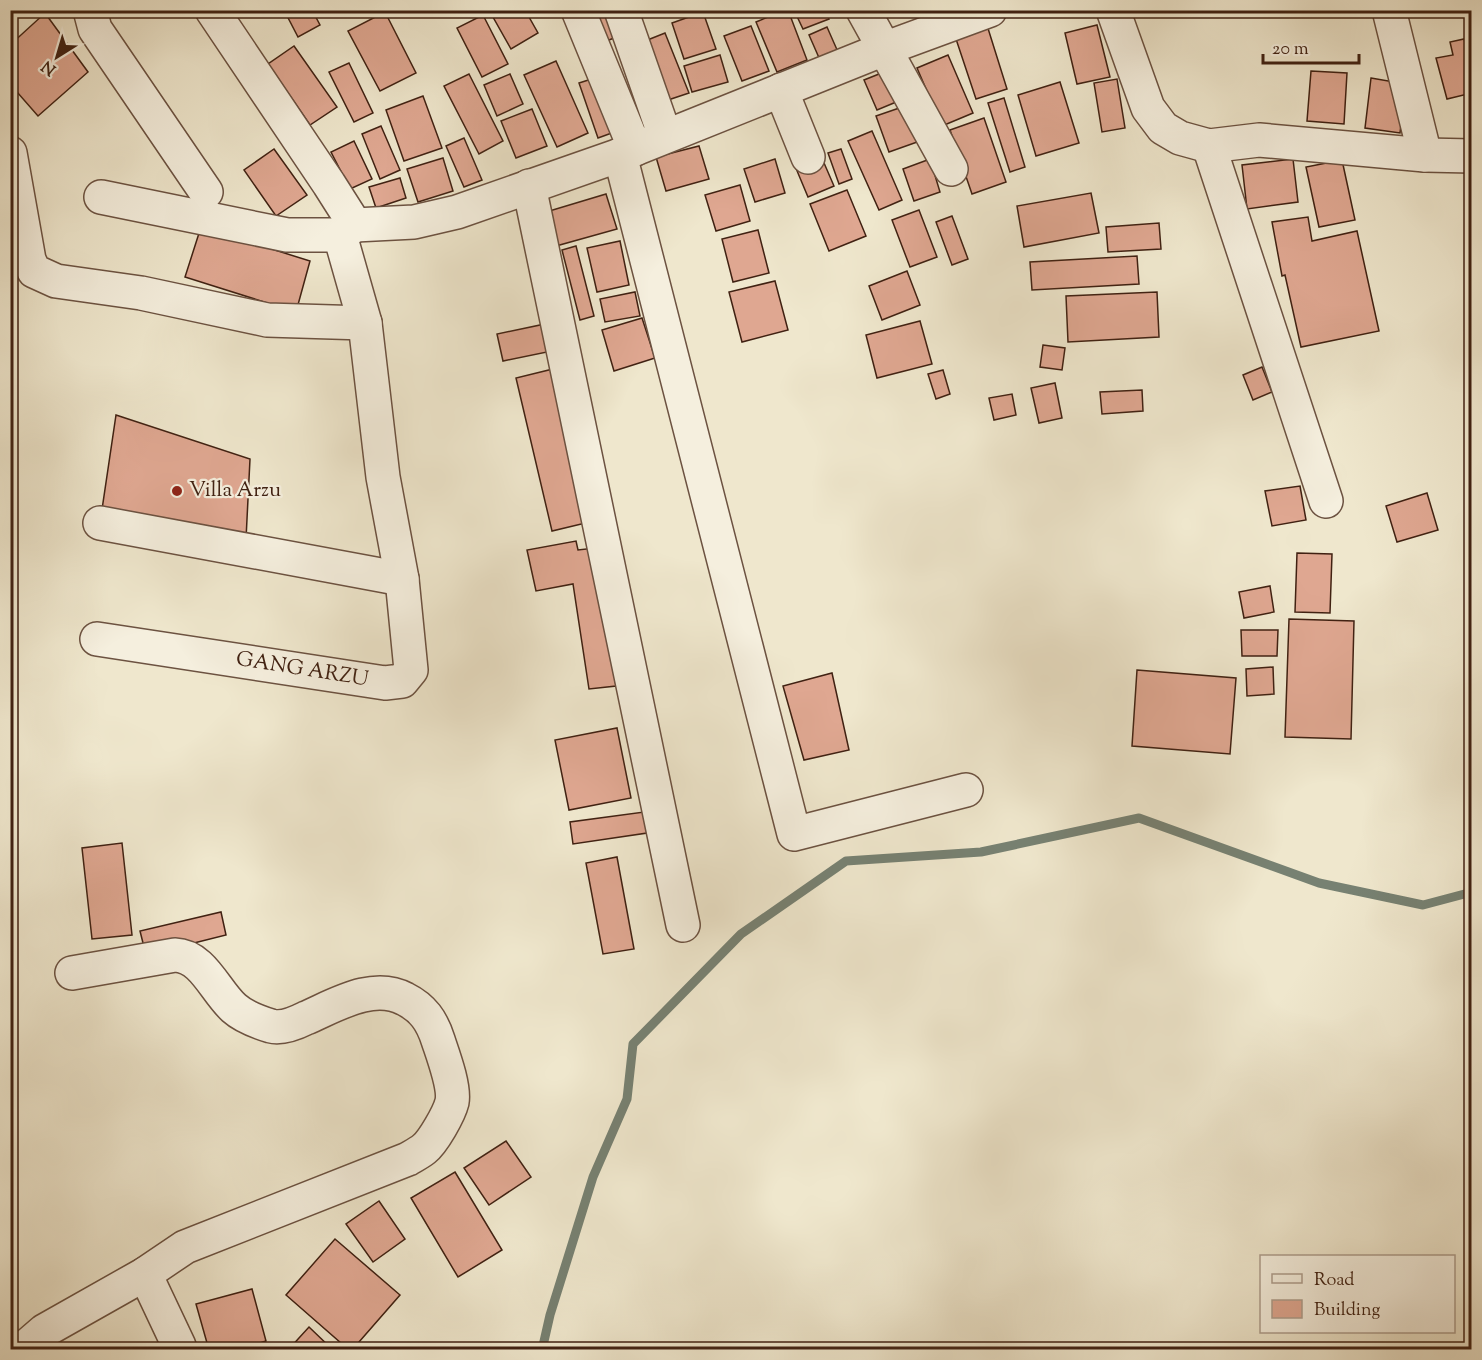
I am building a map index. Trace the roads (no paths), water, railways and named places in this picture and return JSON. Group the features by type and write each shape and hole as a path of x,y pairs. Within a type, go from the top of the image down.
{"street":[{"path":"90,10 95,29 206,192"},
{"name":"GANG ARZU","path":"98,639 385,683 402,681 411,670 402,579 383,477 365,323 348,230 212,10"},
{"path":"578,10 627,152 794,834 966,790"},
{"path":"621,10 665,136"},
{"path":"863,10 951,169"},
{"path":"101,197 287,235 414,222 458,213 627,152 884,49 990,10"},
{"path":"1113,10 1148,108 1163,128 1180,138 1209,146 1259,140 1425,155 1472,156"},
{"path":"1389,10 1425,155"},
{"path":"781,90 808,158"},
{"path":"1209,146 1326,501"},
{"path":"10,153 29,260 34,271 41,275 56,280 141,293 267,320 365,323"},
{"path":"529,186 683,925"},
{"path":"100,522 402,579"},
{"path":"22,1350 44,1331 145,1274 185,1247 408,1159 425,1149 440,1127 452,1102 448,1073 434,1026 420,1006 396,994 379,993 355,997 295,1023 275,1027 256,1021 236,1010 219,993 197,963 186,955 72,973"},
{"path":"145,1274 179,1346"}],"waterway":[{"path":"542,1350 550,1315 593,1177 627,1099 633,1044 741,934 846,861 981,852 1139,818 1319,883 1423,905 1472,892"}],"place":[{"name":"Villa Arzu","path":"177,491"}]}
